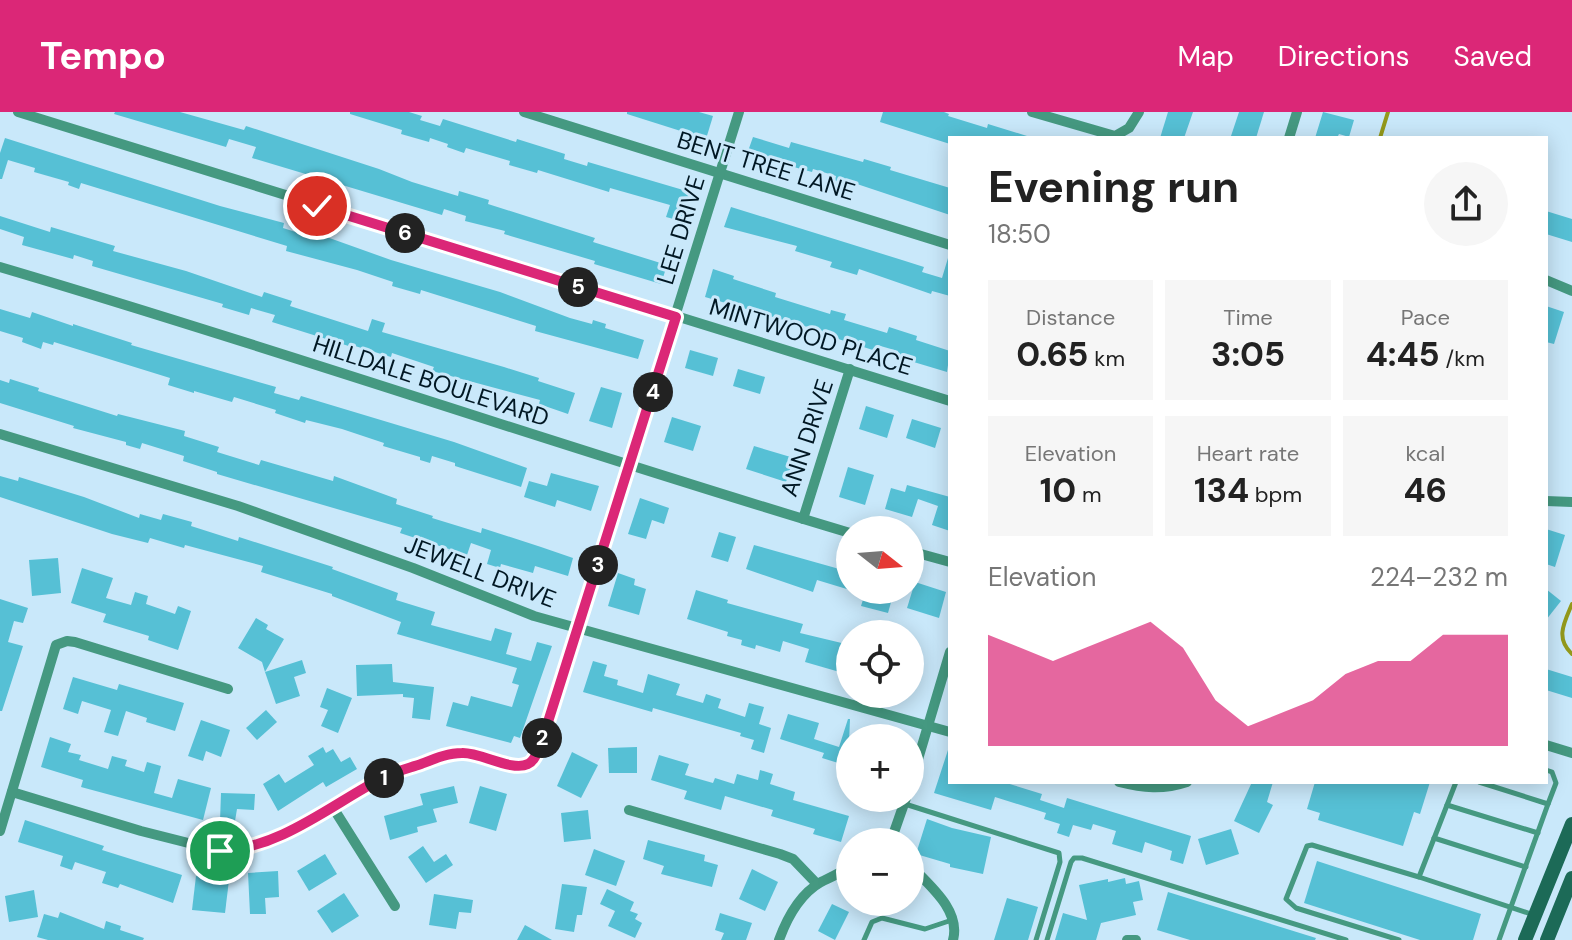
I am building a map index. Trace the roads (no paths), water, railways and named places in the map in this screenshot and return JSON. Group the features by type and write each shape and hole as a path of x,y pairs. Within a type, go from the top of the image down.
{"main road":[{"path":"1525,940 1572,824"},
{"path":"1547,940 1572,878"}],"street":[{"name":"MINTWOOD PLACE","path":"18,112 948,400"},
{"name":"BENT TREE LANE","path":"524,112 948,244"},
{"name":"LEE DRIVE","path":"12,792 220,851 244,850 299,827 389,775 430,760 463,752 518,766 527,765 533,760 541,744 630,466 739,112"},
{"path":"1032,112 1115,136 1129,128 1139,112"},
{"path":"1290,136 1297,112"},
{"name":"HILLDALE BOULEVARD","path":"0,267 209,329 630,466 836,529"},
{"path":"1548,281 1572,291"},
{"name":"ANN DRIVE","path":"803,519 850,369"},
{"name":"JEWELL DRIVE","path":"0,434 238,506 413,568 534,616 948,731"},
{"path":"1548,501 1572,502"},
{"path":"924,555 948,561"},
{"path":"0,831 54,649 67,641 75,642 228,689"},
{"path":"924,739 948,659"},
{"path":"1548,746 1572,753"},
{"path":"1128,784 1152,789 1181,784"},
{"path":"332,806 395,906"},
{"path":"629,810 793,859 817,884"},
{"path":"779,940 794,910 817,884 836,874"},
{"path":"924,881 954,919 956,928 953,940"},
{"path":"1127,940 1136,940"}],"lane":[{"path":"1499,940 1556,783 1552,772 1548,771"},
{"path":"1419,877 1455,784"},
{"path":"1485,784 1548,804"},
{"path":"1447,805 1538,833"},
{"path":"924,807 1059,853 1060,862 1036,940"},
{"path":"1434,838 1526,867"},
{"path":"1399,940 1296,908 1286,899 1307,846 1419,877 1535,915"},
{"path":"1047,940 1074,858 1346,940"},
{"path":"864,940 872,922 882,918 925,929 954,919"}],"waterway":[{"path":"1381,136 1388,112"},
{"path":"1572,604 1562,636 1572,654"}]}
